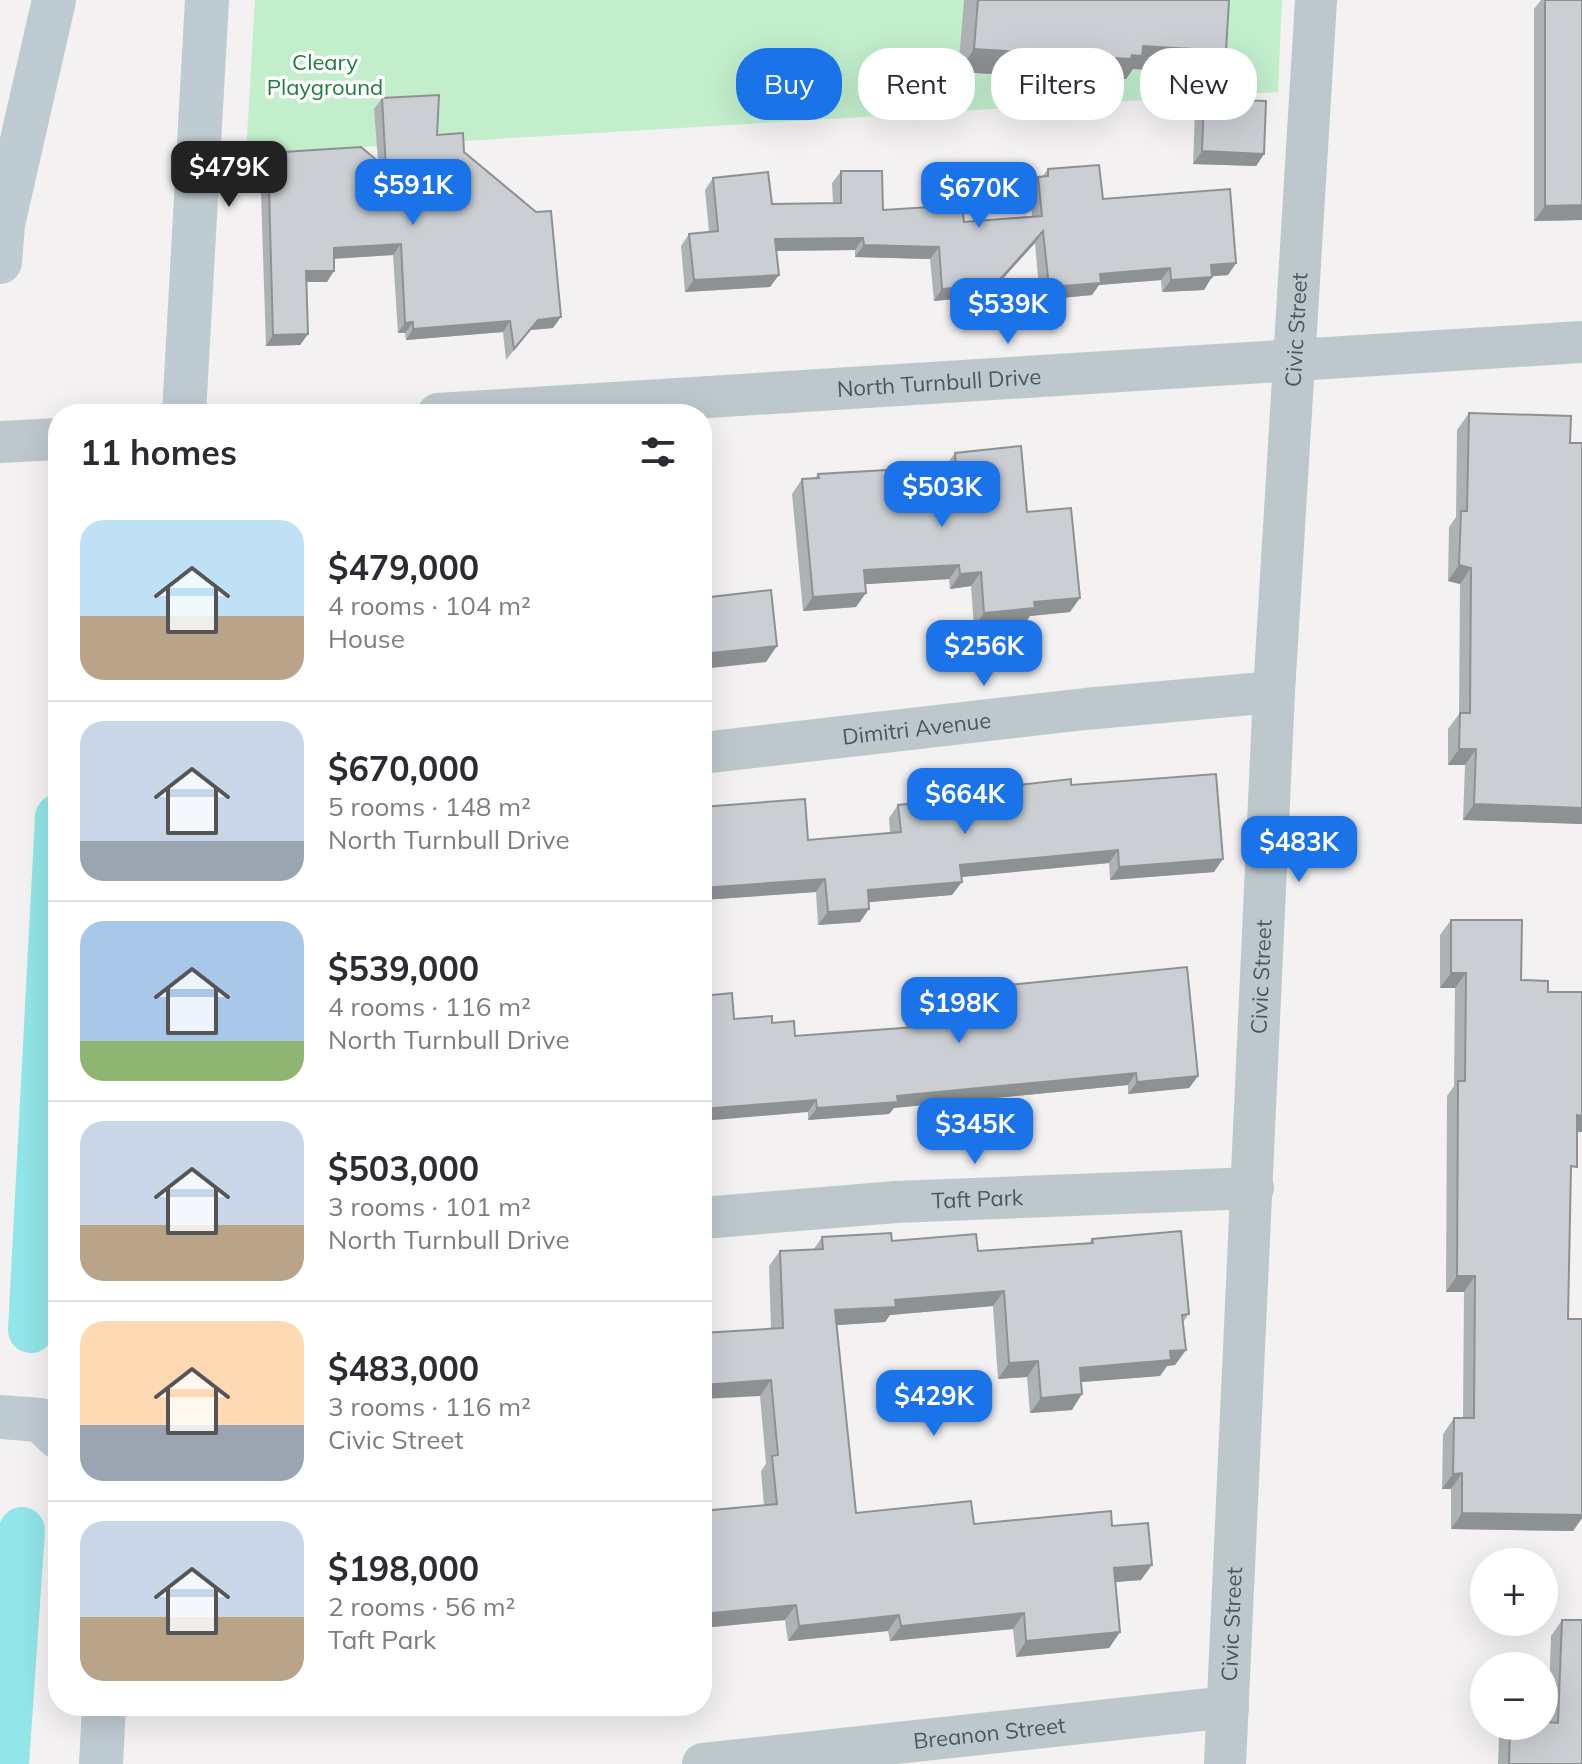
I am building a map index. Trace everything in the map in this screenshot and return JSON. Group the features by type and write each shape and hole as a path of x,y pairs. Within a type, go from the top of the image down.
{"main road":[{"path":"0,262 3,224 54,0"},
{"path":"185,404 207,0"},
{"path":"0,1417 40,1420 48,1428"},
{"path":"101,1764 103,1716"}],"street":[{"name":"Civic Street","path":"1225,1764 1274,692 1316,0"},
{"name":"North Turnbull Drive","path":"599,404 1582,342"},
{"path":"0,442 48,440"},
{"name":"Dimitri Avenue","path":"712,752 1085,709 1274,692"},
{"name":"Taft Park","path":"712,1217 896,1202 1253,1188"},
{"name":"Breanon Street","path":"703,1764 1228,1707"}],"green space":[{"name":"Cleary Playground","path":"255,0 1282,0 1278,92 1257,93 1257,48 1140,48 1140,100 1124,101 1124,48 991,48 991,109 975,110 975,48 858,48 858,117 842,118 842,48 736,48 736,120 812,120 246,154"}],"building":[{"path":"978,0 1229,0 1226,48 1143,46 1140,56 1132,55 1131,59 1124,59 1124,48 974,48"},
{"path":"1545,0 1582,0 1582,205 1545,206"},
{"path":"439,95 437,135 463,133 464,152 536,212 551,211 561,317 538,320 514,349 510,321 413,329 413,322 405,323 401,244 334,248 334,271 306,271 308,334 273,335 268,153 361,147 386,168 382,98"},
{"path":"1257,101 1266,101 1264,154 1202,151 1203,120 1257,120"},
{"path":"1099,165 1103,199 1230,189 1236,263 1211,265 1212,277 1171,280 1170,268 1100,274 1101,283 1049,287 1043,231 996,284 942,289 939,247 864,245 863,238 775,239 779,275 694,280 689,234 718,231 713,178 768,172 772,204 841,203 841,171 882,171 883,210 962,205 964,222 1042,216 1038,177 1048,176 1048,169"},
{"path":"1469,413 1571,416 1570,443 1582,443 1582,808 1474,804 1476,749 1459,749 1460,713 1470,713 1471,568 1459,565 1461,511 1467,511"},
{"path":"1021,446 1027,512 1071,508 1080,598 1034,602 1035,608 984,613 981,572 960,574 959,565 864,570 866,593 813,597 802,479 819,478 818,474 956,466 955,453"},
{"path":"771,590 777,646 712,653 712,597"},
{"path":"1216,774 1223,859 1119,867 1118,850 960,865 962,882 868,890 869,909 828,912 825,879 712,887 712,806 805,799 808,840 901,832 898,805 992,795 992,788 1071,779 1071,785"},
{"path":"1451,920 1522,920 1521,980 1548,981 1548,992 1582,992 1582,1116 1577,1115 1577,1167 1571,1166 1568,1319 1582,1319 1582,1515 1462,1513 1462,1473 1453,1474 1454,1418 1474,1418 1475,1276 1457,1276 1458,1081 1465,1081 1466,973 1451,973"},
{"path":"1187,967 1198,1076 1137,1082 1136,1073 897,1096 898,1102 817,1108 816,1100 712,1108 712,995 732,993 734,1019 772,1016 772,1023 794,1021 795,1036 915,1027 913,1009 1010,999 1009,985"},
{"path":"1181,1231 1189,1314 1182,1315 1186,1350 1170,1351 1171,1360 1080,1368 1082,1394 1041,1398 1038,1361 1009,1363 1004,1291 895,1300 896,1307 835,1310 856,1513 971,1501 974,1524 1111,1511 1112,1526 1148,1523 1152,1565 1114,1568 1120,1632 1026,1641 1024,1613 901,1626 899,1615 799,1626 796,1605 712,1613 712,1510 777,1504 772,1456 778,1455 771,1380 712,1384 712,1332 783,1328 780,1251 823,1249 822,1237 891,1233 892,1241 976,1234 978,1251 1093,1243 1092,1239"},
{"path":"1562,1620 1582,1620 1582,1764 1509,1764 1510,1740 1558,1740"}],"waterway":[{"path":"31,1330 48,1007"},
{"path":"6,1764 22,1530"}]}
